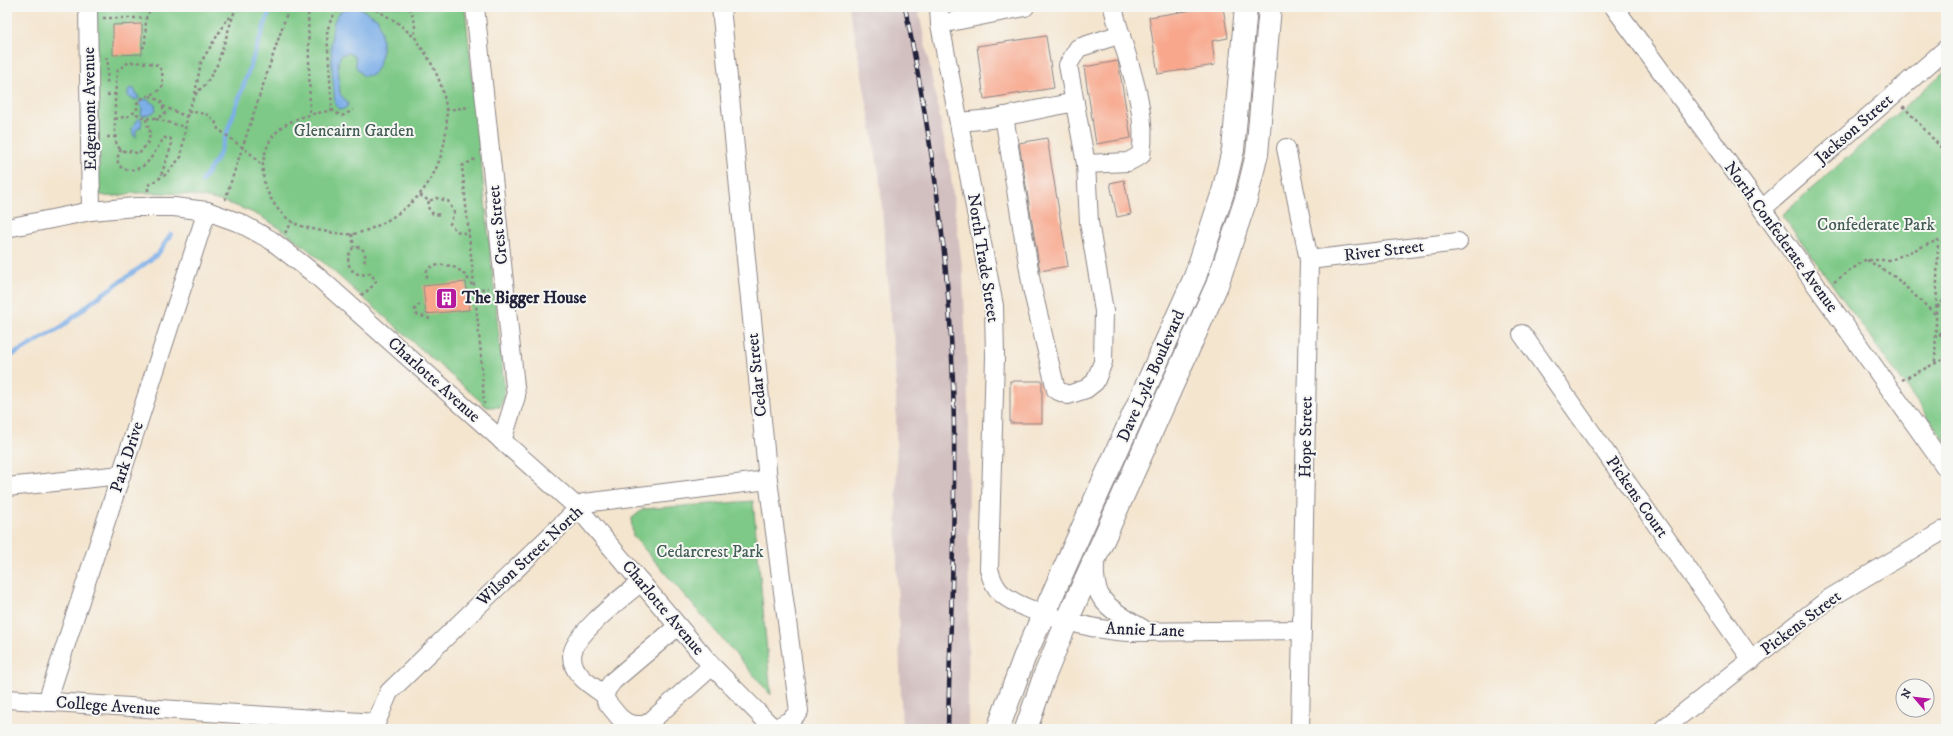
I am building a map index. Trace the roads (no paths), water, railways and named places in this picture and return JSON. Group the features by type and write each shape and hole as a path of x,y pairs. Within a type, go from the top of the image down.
{"main road":[{"name":"Dave Lyle Boulevard","path":"998,729 1010,692 1195,277 1223,192 1233,150 1246,7"},
{"name":"Dave Lyle Boulevard","path":"1026,729 1044,677 1067,621 1217,285 1246,198 1257,154 1270,7"}],"street":[{"name":"Crest Street","path":"475,7 516,396 502,441"},
{"name":"Cedar Street","path":"721,7 768,480 799,711 791,720 774,729"},
{"path":"1086,164 1128,162 1142,155 1143,120 1113,7"},
{"name":"North Confederate Avenue","path":"1614,7 1762,209 1946,468"},
{"path":"939,15 1019,8"},
{"name":"Edgemont Avenue","path":"88,12 91,211"},
{"name":"North Trade Street","path":"939,15 994,306 995,357 990,543"},
{"path":"1004,116 1032,288 1051,374 1056,390 1068,394 1086,389 1095,382 1103,362 1104,311 1089,222 1086,164 1068,65 1078,48 1121,34"},
{"name":"Jackson Street","path":"1762,209 1946,49"},
{"path":"959,122 1004,116 1075,102"},
{"name":"Hope Street","path":"1286,148 1309,260 1300,729"},
{"name":"Charlotte Avenue","path":"7,228 91,211 147,207 174,207 214,214 240,222 271,240 311,271 578,508 712,666 774,729"},
{"name":"Park Drive","path":"48,702 121,475 214,214"},
{"name":"River Street","path":"1309,260 1458,242"},
{"name":"Pickens Court","path":"1522,334 1752,660"},
{"path":"7,487 121,475"},
{"name":"Wilson Street North","path":"376,726 389,692 584,503 768,480"},
{"name":"Pickens Street","path":"1663,729 1830,598 1946,529"},
{"name":"Annie Lane","path":"990,543 989,568 991,579 1000,591 1018,603 1044,614 1067,621 1104,630 1147,632 1302,630"},
{"path":"1095,559 1094,579 1101,599 1123,617 1147,632"},
{"path":"605,695 589,685 580,674 574,663 573,651 588,628 641,582"},
{"path":"678,626 613,681 607,689 605,695 606,700 619,717 627,723 644,725 650,722 712,666"},
{"name":"College Avenue","path":"7,699 376,726"}],"water":[{"path":"358,7 378,19 382,40 380,63 372,75 363,76 356,67 355,57 349,53 341,55 338,62 340,94 348,103 347,107 341,110 335,105 331,46 332,34 334,24 339,13 346,9"},
{"path":"131,88 134,89 139,98 137,100 128,97 128,90"},
{"path":"142,99 148,100 155,105 156,110 143,116 141,115 142,108 139,102"},
{"path":"139,118 142,120 141,127 136,130 136,137 133,135 132,128"}],"waterway":[{"path":"202,181 219,155 271,7"},
{"path":"7,358 63,326 94,300 158,254 171,234"}],"railway":[{"path":"905,7 933,163 943,242 950,321 953,372 954,474 948,729"}],"place":[{"name":"The Bigger House","path":"446,298"}],"park label":[{"name":"Glencairn Garden","path":"354,131"},
{"name":"Confederate Park","path":"1876,225"},
{"name":"Cedarcrest Park","path":"710,552"}]}
